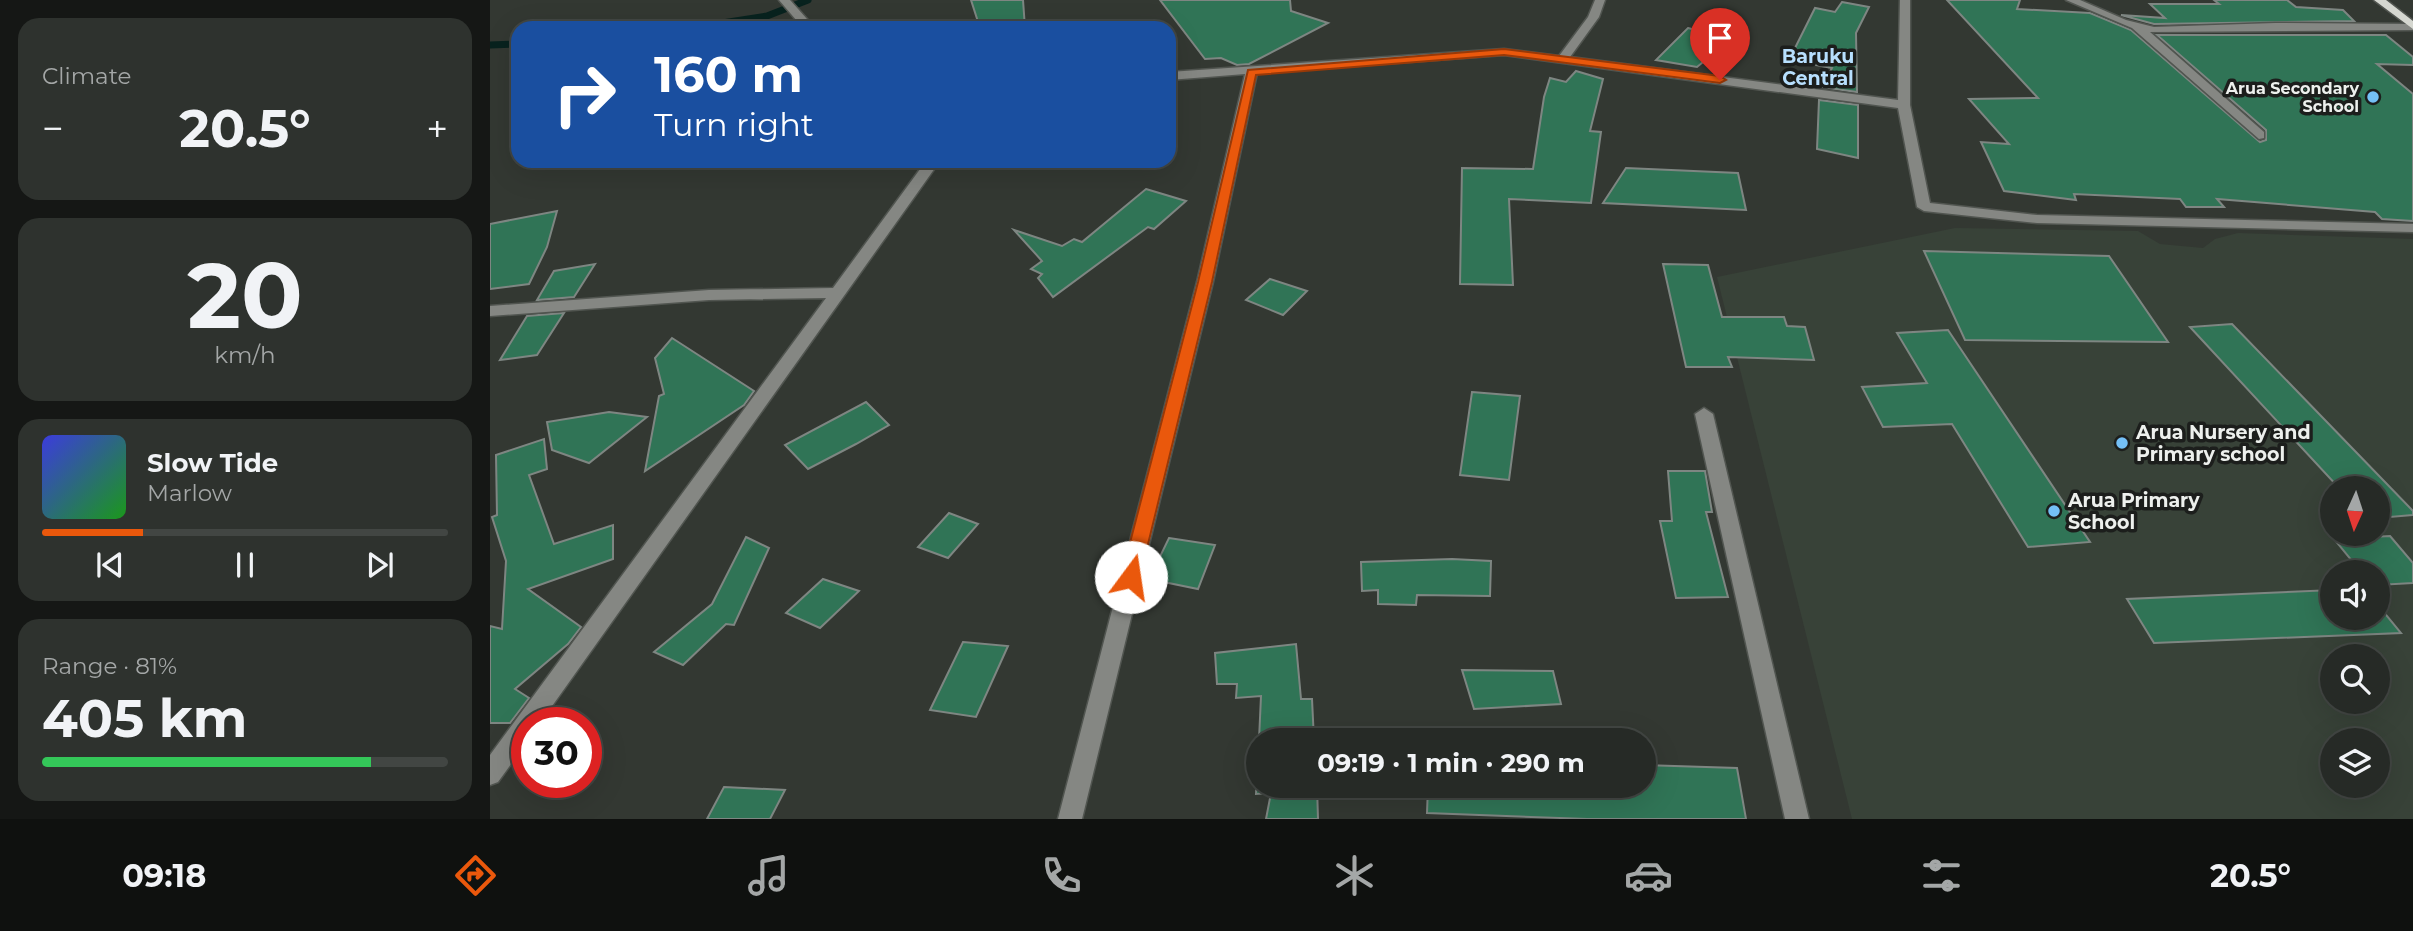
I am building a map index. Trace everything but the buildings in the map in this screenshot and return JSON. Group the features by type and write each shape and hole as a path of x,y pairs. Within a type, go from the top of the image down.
{"main road":[{"path":"2379,0 2413,26"}],"street":[{"path":"784,0 803,21"},
{"path":"1563,58 1593,17 1600,0"},
{"path":"1905,0 1904,105 1924,207 2036,219 2413,228"},
{"path":"2071,0 2137,27 2154,30 2275,26 2413,26"},
{"path":"2137,27 2259,135"},
{"path":"1176,76 1251,72 1477,52 1563,58 1904,105"},
{"path":"1070,819 1205,282 1251,72"},
{"path":"538,707 928,168"},
{"path":"490,311 709,295 836,293"},
{"path":"1704,414 1797,819"},
{"path":"490,774 511,745"}],"shaded area":[{"name":"Arua Primary School","path":"1955,228 2138,231 2160,244 2203,248 2215,239 2238,233 2413,239 2413,819 1852,819 1717,277"}],"waterway":[{"path":"735,21 767,16 808,0"},
{"path":"490,45 511,44"}],"place":[{"name":"Arua Secondary School","path":"2373,97"},
{"name":"Arua Nursery and Primary school","path":"2122,443"},
{"name":"Arua Primary School","path":"2054,511"}],"district":[{"name":"Baruku Central","path":"1818,67"}],"route":[{"path":"1131,577 1205,282 1251,72 1369,64 1477,52 1504,52 1720,80"}]}
